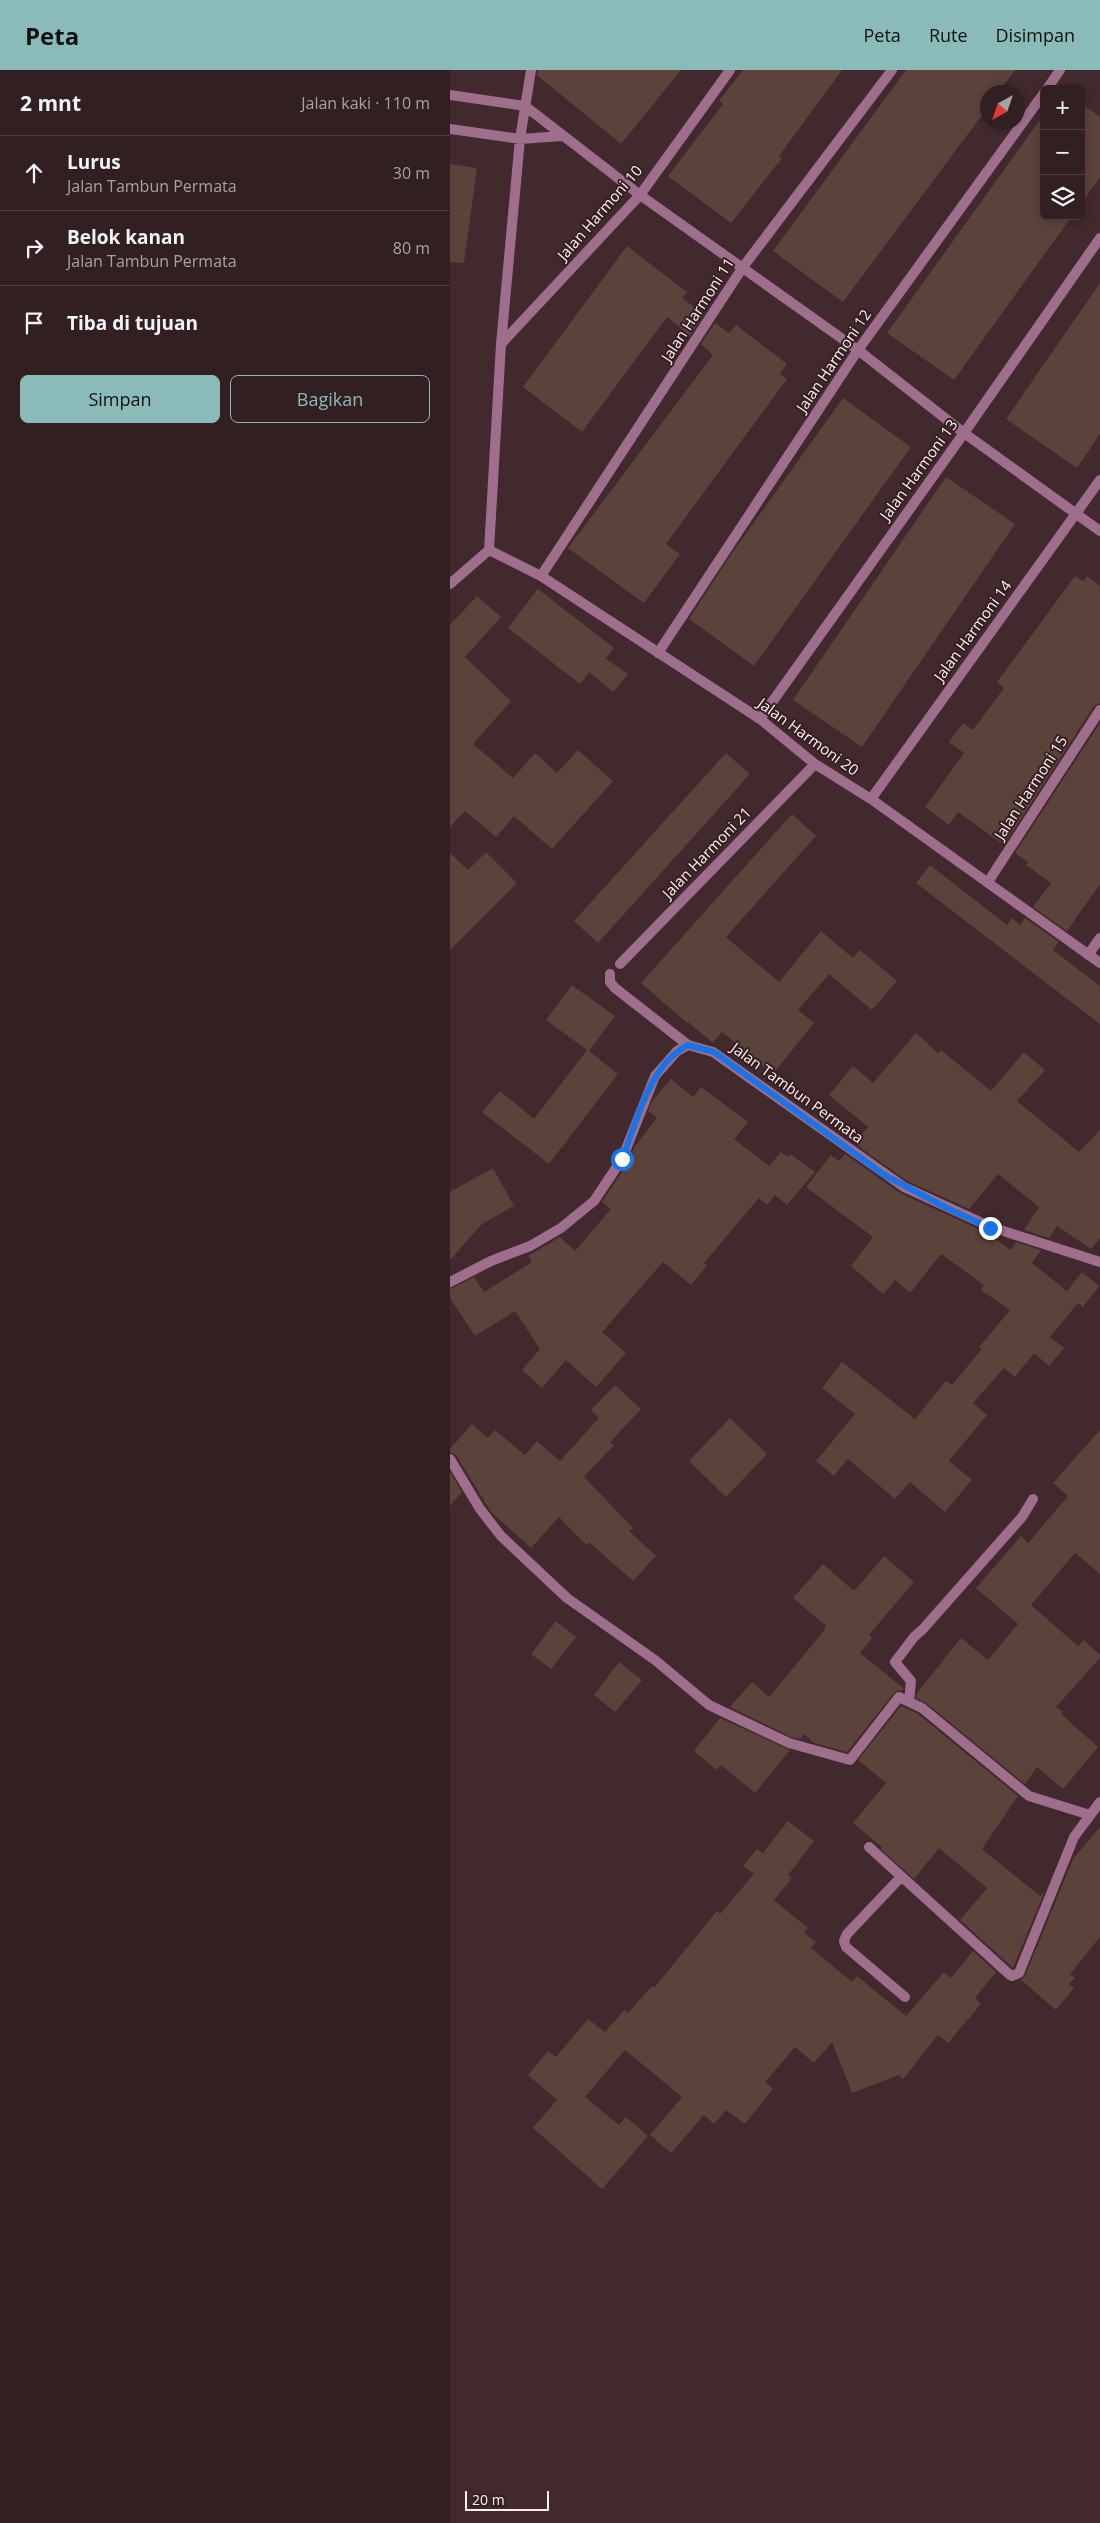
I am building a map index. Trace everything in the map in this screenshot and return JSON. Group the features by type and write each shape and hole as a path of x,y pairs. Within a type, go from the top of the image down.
{"street":[{"path":"450,584 489,550 501,344 520,139 531,70"},
{"name":"Jalan Harmoni 10","path":"501,344 640,196 730,70"},
{"name":"Jalan Harmoni 11","path":"541,576 743,267 892,70"},
{"path":"1050,85 1060,70"},
{"path":"450,95 525,106 640,196 858,350 964,434 1100,530"},
{"name":"Jalan Harmoni 12","path":"658,653 858,350 1040,99"},
{"path":"450,129 520,139 562,136"},
{"name":"Jalan Harmoni 13","path":"760,719 964,434 1100,238"},
{"name":"Jalan Harmoni 14","path":"871,799 1100,480"},
{"name":"Jalan Harmoni 20","path":"489,550 541,576 760,719 816,764 871,799 1100,963"},
{"name":"Jalan Harmoni 15","path":"988,882 1100,710"},
{"name":"Jalan Harmoni 21","path":"620,964 816,764"},
{"path":"1088,955 1100,938"},
{"path":"450,1282 491,1261 530,1246 561,1228 594,1202 622,1159 655,1076 677,1051 688,1045 615,988 610,982 610,974"},
{"name":"Jalan Tambun Permata","path":"688,1045 714,1052 904,1187 990,1228 1100,1262"},
{"path":"450,1459 480,1509 501,1536 567,1598 655,1660 709,1705 790,1743 850,1760 899,1697 922,1708 1029,1796 1090,1815"},
{"path":"909,1702 911,1680 896,1662 914,1637 1022,1517 1033,1499"},
{"path":"869,1847 1008,1974 1016,1975 1019,1973 1074,1837 1100,1802"},
{"path":"902,1877 847,1934 844,1941 846,1948 905,1997"}],"building":[{"path":"538,70 681,70 621,144 537,75"},
{"path":"743,70 842,70 779,156 782,158 731,223 668,176 723,104 719,101"},
{"path":"906,70 1015,70 1004,85 980,85 980,118 843,302 773,251"},
{"path":"1085,106 1100,117 1100,178 1085,198"},
{"path":"1040,120 1040,220 1069,220 954,380 887,333"},
{"path":"450,164 477,168 464,263 450,262"},
{"path":"627,246 687,292 682,298 704,314 690,336 667,317 582,432 523,387"},
{"path":"1100,283 1100,434 1077,468 1006,419"},
{"path":"715,323 729,333 736,325 787,364 780,374 787,379 666,544 680,554 644,603 568,548 713,355 701,344"},
{"path":"843,398 911,447 754,666 689,619 732,553"},
{"path":"946,477 1015,524 862,747 793,700"},
{"path":"1075,576 1083,581 1087,576 1100,586 1100,703 1094,706 1004,845 958,812 949,825 925,807 964,753 949,742 963,723 973,730 1004,688 997,682"},
{"path":"538,589 614,648 606,659 628,674 613,692 589,672 580,684 508,628"},
{"path":"477,596 501,617 465,657 511,701 473,744 513,778 535,753 557,773 578,750 613,781 552,849 514,816 496,837 465,811 450,827 450,625"},
{"path":"1100,723 1100,884 1067,931 1033,907 1051,883 1026,865 1028,862 1015,853"},
{"path":"726,753 750,774 598,943 574,921"},
{"path":"792,814 816,836 726,937 779,982 821,931 853,958 860,950 897,981 872,1010 829,974 798,1010 814,1023 773,1074 722,1032 713,1043 641,983"},
{"path":"486,852 517,883 450,950 450,853 468,870"},
{"path":"930,865 1007,925 1012,918 1020,925 1025,918 1059,942 1053,950 1100,986 1100,1024 916,883"},
{"path":"572,985 615,1016 589,1051 618,1074 549,1164 482,1112 500,1091 534,1119 587,1050 546,1020"},
{"path":"916,1033 938,1053 941,1050 991,1091 1024,1052 1045,1070 1017,1101 1079,1152 1100,1130 1100,1238 1091,1249 1057,1226 1049,1238 1024,1230 1039,1207 998,1174 969,1209 907,1181 854,1143 868,1127 829,1095 853,1066 873,1083"},
{"path":"671,1079 693,1097 701,1087 748,1122 734,1139 769,1166 781,1152 788,1157 790,1154 815,1172 787,1205 775,1195 767,1205 759,1198 704,1263 707,1265 691,1285 663,1262 602,1332 626,1353 596,1387 566,1360 542,1388 522,1370 540,1349 515,1311 475,1336 450,1298 450,1289 474,1277 484,1292 532,1262 528,1256 560,1237 575,1251 611,1209 602,1202 634,1154 632,1152 635,1146 657,1118 648,1111 652,1101"},
{"path":"845,1154 900,1193 985,1232 1011,1250 1016,1242 1041,1250 1032,1263 1067,1291 1082,1272 1099,1286 1083,1307 1078,1303 1050,1337 1064,1348 1049,1366 1034,1353 1015,1377 1004,1368 973,1403 987,1415 949,1461 972,1480 945,1512 910,1482 895,1499 848,1459 834,1476 816,1461 855,1414 822,1388 842,1362 915,1419 946,1381 952,1385 982,1349 979,1347 1010,1310 981,1290 984,1285 941,1254 910,1293 895,1280 883,1294 851,1266 873,1237 806,1187 831,1155 839,1161"},
{"path":"493,1168 514,1206 482,1224 450,1260 450,1192"},
{"path":"615,1385 641,1409 610,1442 614,1445 584,1477 633,1528 629,1531 656,1556 633,1581 589,1542 586,1545 559,1517 531,1548 491,1512 456,1455 450,1452 450,1449 472,1424 488,1438 495,1430 525,1455 537,1441 560,1461 599,1418 591,1410"},
{"path":"730,1418 767,1454 726,1497 689,1461"},
{"path":"1100,1430 1100,1574 1075,1553 1031,1605 1078,1646 1084,1640 1100,1655 1100,1658 1056,1707 1063,1712 1061,1714 1098,1747 1063,1789 1037,1767 1025,1784 926,1703 916,1698 917,1693 961,1638 988,1660 1018,1624 976,1588 1021,1536 1028,1543 1068,1496 1053,1483"},
{"path":"450,1472 462,1492 450,1506"},
{"path":"884,1556 914,1582 869,1635 872,1638 860,1653 903,1688 903,1691 899,1690 894,1693 847,1752 814,1743 804,1734 800,1739 791,1737 730,1707 752,1682 769,1697 822,1633 826,1626 793,1598 823,1564 854,1591"},
{"path":"556,1621 576,1637 551,1669 531,1654"},
{"path":"619,1662 642,1680 615,1712 594,1695"},
{"path":"901,1706 918,1714 1018,1796 982,1849 1040,1896 1045,1891 1013,1968 960,1920 987,1888 939,1848 914,1879 881,1849 882,1847 853,1823 886,1783 858,1760"},
{"path":"720,1718 790,1750 755,1793 721,1765 717,1770 694,1751"},
{"path":"788,1821 814,1841 788,1875 792,1878 774,1900 808,1928 804,1933 816,1942 811,1948 852,1982 857,1976 906,2016 944,1972 951,1978 973,1951 996,1972 975,1998 981,2004 948,2043 938,2035 903,2079 899,2075 852,2093 832,2042 814,2063 795,2047 765,2082 773,2089 745,2124 726,2110 714,2124 704,2115 671,2153 650,2135 682,2097 625,2050 585,2097 619,2125 626,2117 648,2136 602,2189 533,2128 557,2100 528,2075 548,2051 556,2057 588,2019 605,2032 624,2010 628,2013 652,1986 654,1988 717,1911 720,1914 754,1874 743,1866 757,1849 763,1853"},
{"path":"1100,1827 1100,1937 1070,1974 1075,1978 1069,1984 1074,1988 1056,2010 1021,1980 1025,1976 1073,1859"}],"route":[{"path":"622,1159 655,1076 677,1051 688,1045 714,1052 904,1187 990,1228"}]}
